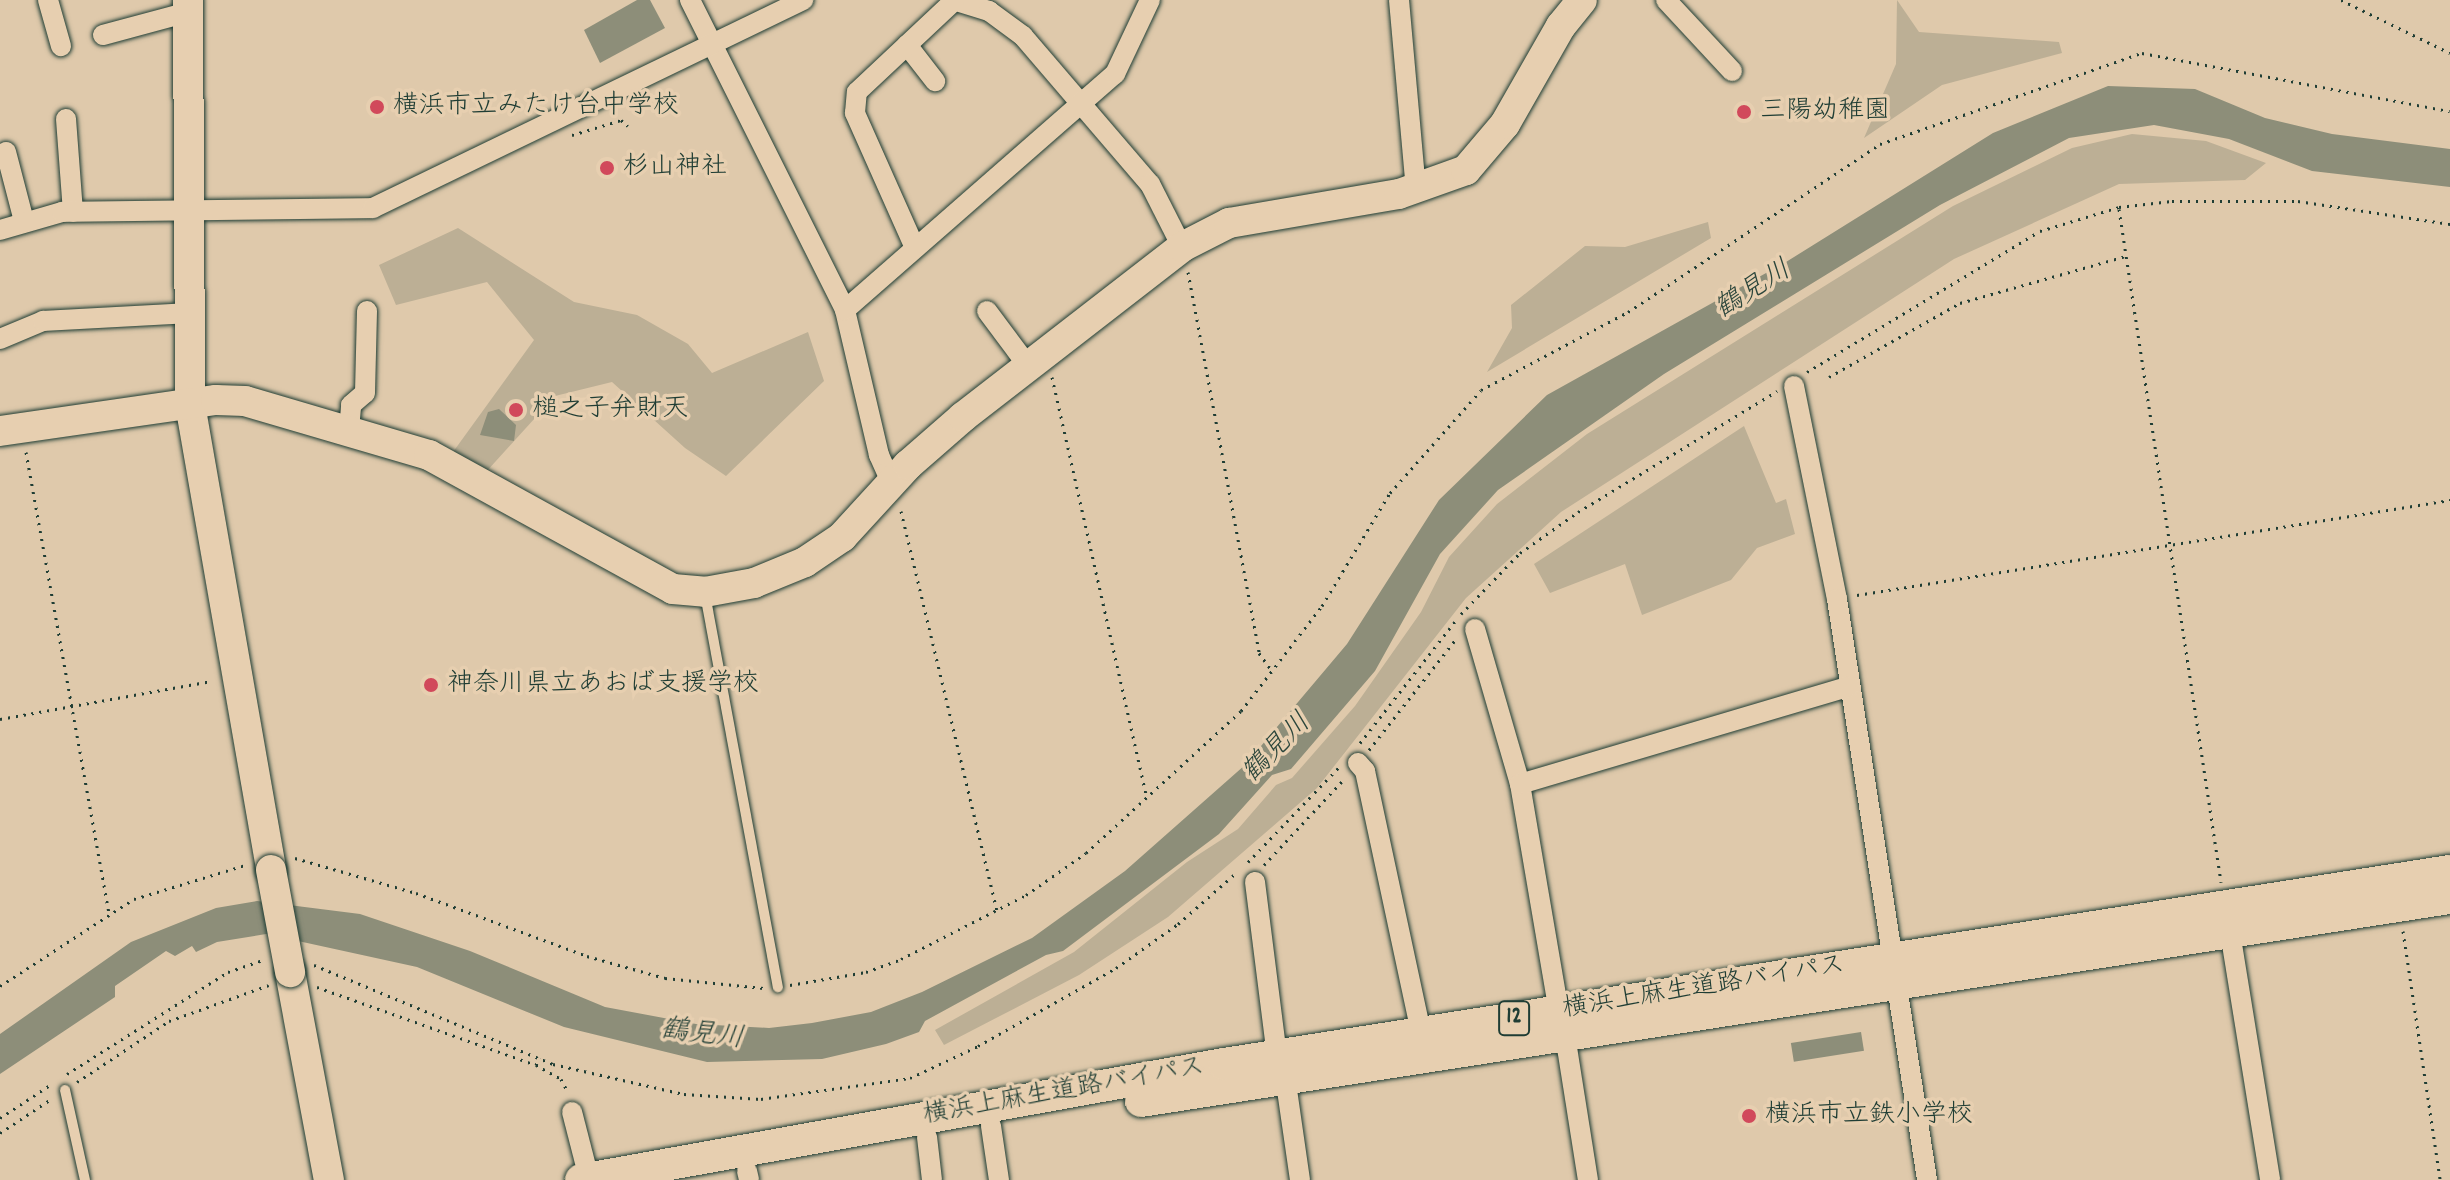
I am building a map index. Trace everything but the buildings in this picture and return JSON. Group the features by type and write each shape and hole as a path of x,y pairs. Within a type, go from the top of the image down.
{"main road":[{"name":"横浜上麻生道路バイパス","path":"585,1179 1281,1066 2227,919 2450,871"},
{"name":"横浜上麻生道路バイパス","path":"2227,919 2399,906 2450,898"},
{"name":"横浜上麻生道路バイパス","path":"701,1180 748,1175 991,1126 1281,1066 1421,1033 1562,1023"}],"street":[{"path":"48,0 61,46"},
{"path":"690,0 845,310 888,486"},
{"path":"0,230 24,221 73,212 373,208 803,0"},
{"path":"915,248 855,113 857,92 953,0 989,11 1023,36 1150,184 1182,247"},
{"path":"845,310 1115,74 1150,0"},
{"path":"1399,0 1416,190"},
{"path":"11,430 190,404 245,401 429,455 640,575 673,589 705,592 754,583 805,562 842,537 888,486 1035,361 1182,247 1229,223 1416,190 1456,176 1485,153 1582,0"},
{"path":"1666,0 1732,71"},
{"path":"103,35 188,6 190,404 236,677 329,1180"},
{"path":"907,45 935,81"},
{"path":"66,119 73,212"},
{"path":"6,152 24,221"},
{"path":"349,430 351,405 365,393 367,311"},
{"path":"987,311 1035,361"},
{"path":"0,339 43,321 190,313"},
{"path":"1794,386 1837,599 1927,1180"},
{"path":"1475,629 1520,784 1588,1180"},
{"path":"1520,784 1850,686"},
{"path":"1358,763 1365,771 1421,1033"},
{"path":"1255,882 1300,1180"},
{"path":"2227,919 2270,1180"},
{"path":"572,1112 585,1179"},
{"path":"991,1126 999,1180"},
{"path":"927,1137 932,1180"}],"lane":[{"path":"705,592 778,987"},
{"path":"65,1090 85,1180"}],"path":[{"path":"2341,0 2450,53"},
{"path":"0,986 109,913 173,883 271,864 416,893 587,956 665,978 726,988 778,987 889,964 997,910 1086,853 1148,800 1273,672 1322,606 1390,493 1481,390 1628,312 1880,144 2142,53 2450,111"},
{"path":"545,127 554,141 621,120 628,126"},
{"path":"2119,207 2227,919"},
{"path":"1182,247 1259,653 1273,672"},
{"path":"1829,377 1960,303 2126,256"},
{"path":"1035,361 1051,373 1141,789 1148,800"},
{"path":"11,430 70,706 109,913"},
{"path":"888,486 908,524 997,910"},
{"path":"1837,599 2450,500"},
{"path":"0,719 236,677"},
{"path":"2399,906 2440,1180"},
{"path":"0,1118 228,972 340,972 539,1058 536,1065"},
{"path":"0,1133 177,1017 271,984 293,973 536,1065 561,1079 572,1112"},
{"path":"164,1012 177,1017"}],"shaded area":[{"path":"1897,0 1919,32 2059,42 2062,53 1942,85 1864,138 1896,64"},
{"path":"2132,134 2206,141 2266,163 2245,180 2119,184 1954,259 1561,512 1466,598 1317,788 1168,917 1079,975 944,1045 935,1030 1074,952 1187,862 1238,829 1276,785 1292,778 1355,706 1421,612 1449,557 1497,504 1587,434 1953,206 2072,148"},
{"path":"1708,222 1711,238 1487,372 1512,328 1511,305 1585,246 1625,247"},
{"path":"458,228 574,302 637,315 688,344 712,373 808,332 824,381 726,476 685,448 612,382 555,396 486,472 453,452 534,340 487,282 396,305 379,265"},
{"path":"1744,426 1776,503 1786,499 1795,534 1757,548 1731,580 1642,615 1625,564 1550,593 1534,564"}],"water":[{"path":"637,0 650,0 665,28 600,63 584,30"},
{"name":"鶴見川","path":"2108,86 2195,89 2265,118 2332,134 2450,149 2450,187 2312,171 2229,139 2154,125 2069,138 1940,205 1664,374 1498,490 1440,554 1375,671 1291,769 1272,775 1219,834 1063,951 1046,955 925,1021 919,1032 886,1044 822,1059 707,1062 564,1027 417,967 266,934 217,942 196,952 192,946 175,956 166,951 115,986 115,997 0,1074 0,1034 131,942 216,908 257,901 360,914 470,951 605,1007 696,1024 769,1028 812,1023 871,1012 922,992 1032,938 1125,871 1245,765 1347,644 1439,500 1547,395 1786,262 1993,133"},
{"path":"499,409 516,425 514,441 480,435 488,412"},
{"path":"1861,1032 1864,1051 1794,1062 1791,1043"}],"place":[{"name":"横浜市立みたけ台中学校","path":"377,107"},
{"name":"三陽幼稚園","path":"1744,112"},
{"name":"杉山神社","path":"607,168"},
{"name":"槌之子弁財天","path":"516,410"},
{"name":"神奈川県立あおば支援学校","path":"431,685"},
{"name":"横浜市立鉄小学校","path":"1749,1116"}]}
